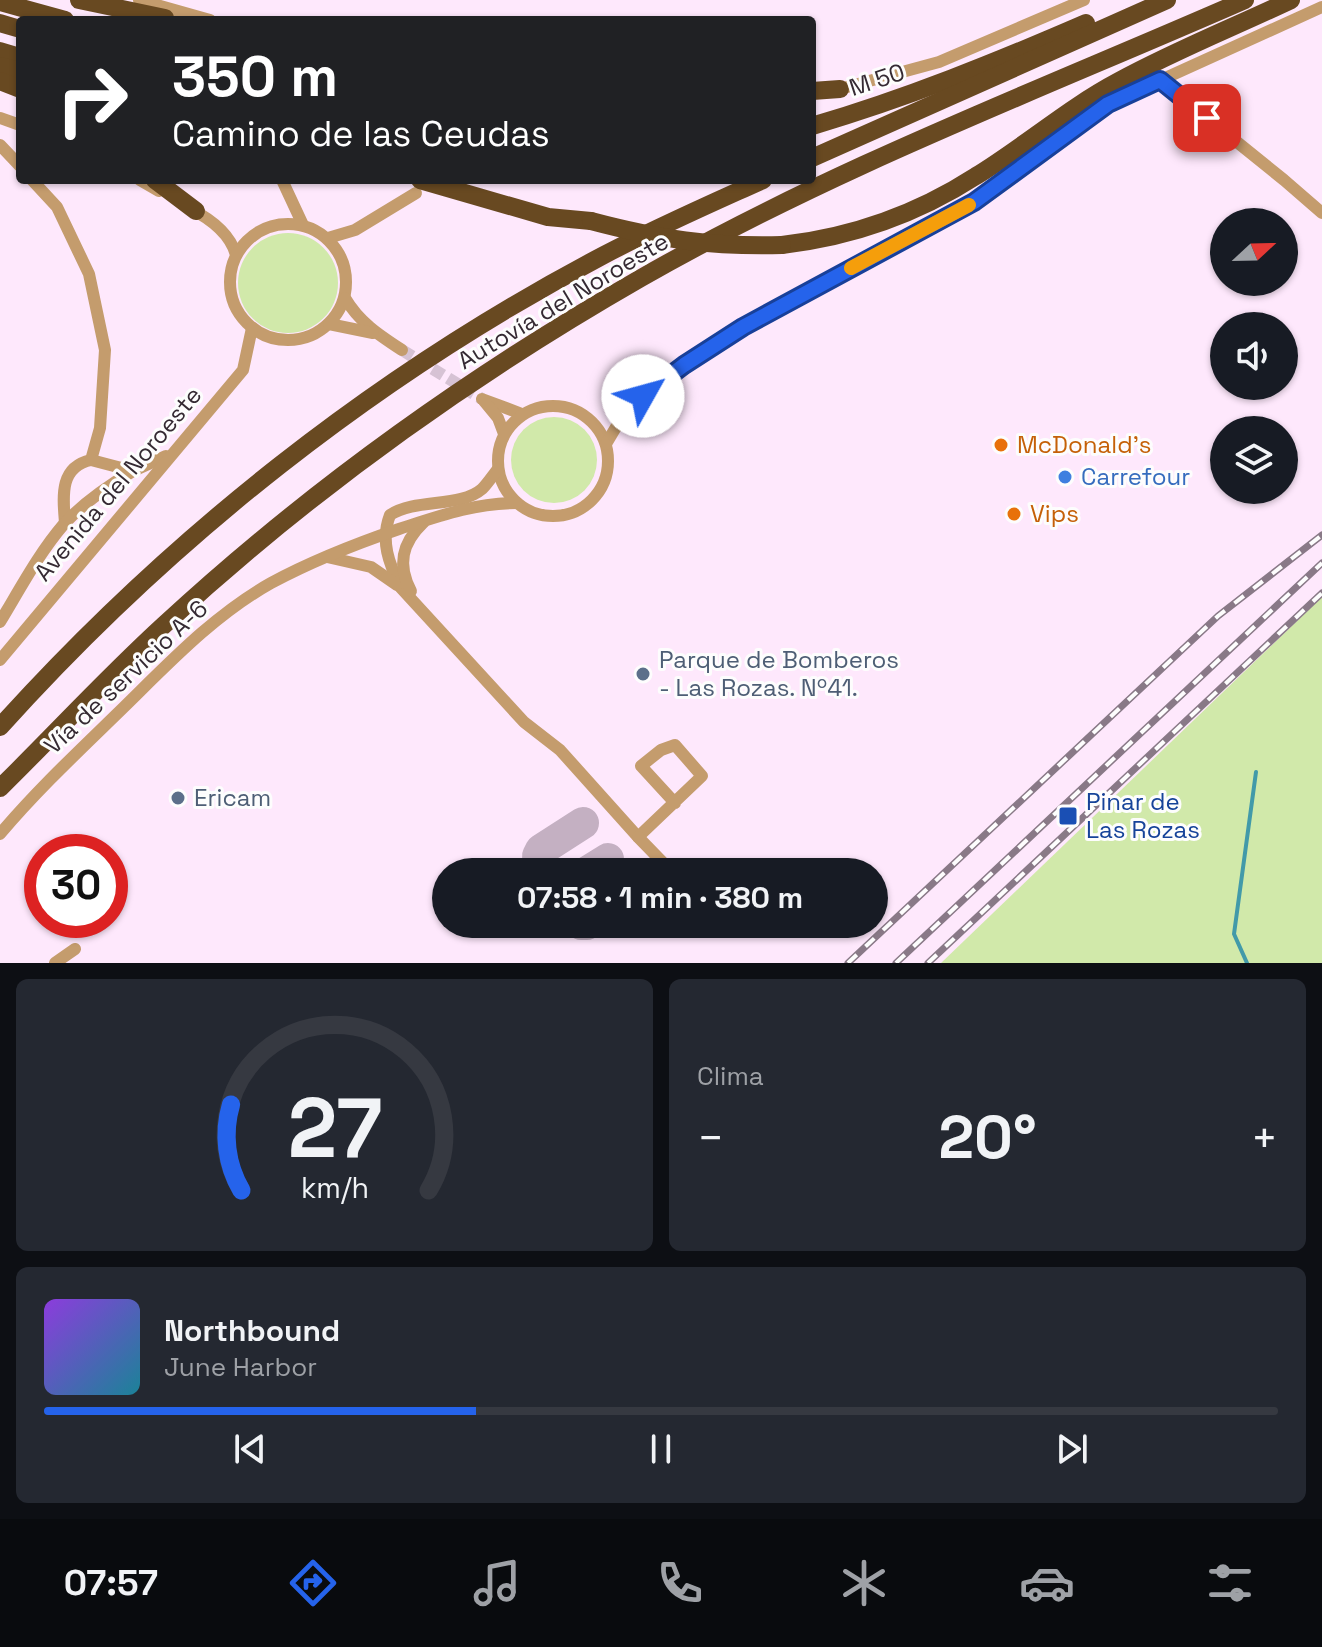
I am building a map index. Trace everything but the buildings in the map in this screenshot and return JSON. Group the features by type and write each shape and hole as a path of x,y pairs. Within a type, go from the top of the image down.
{"highway":[{"path":"79,0 154,16"},
{"name":"M 50","path":"816,125 879,107 957,79 1140,0"},
{"path":"816,156 1167,0"},
{"name":"Autovía del Noroeste","path":"0,788 163,626 253,546 343,474 501,364 642,277 760,215 894,151 1245,0"},
{"path":"465,184 639,234 696,244 782,245 835,237 878,225 932,202 976,177 1080,104 1119,81 1291,0"},
{"path":"0,2 51,16"},
{"path":"816,93 840,89"},
{"path":"160,184 196,211"},
{"name":"Autovía del Noroeste","path":"0,727 57,664 199,531 383,390 462,338 605,254 754,184"},
{"path":"418,186 548,217 591,221"}],"street":[{"path":"108,0 159,16"},
{"path":"139,0 196,16"},
{"path":"840,89 939,62 1084,0"},
{"path":"606,444 630,408 657,384 710,347 796,297 974,202 1108,104 1322,7"},
{"path":"1160,80 1322,213"},
{"path":"0,145 16,162"},
{"path":"36,184 57,207 89,274 96,304 105,350 100,428 91,460"},
{"path":"147,184 196,211 222,231 233,244 236,255"},
{"path":"284,184 303,225"},
{"path":"328,238 355,230 418,186"},
{"path":"292,223 328,238 345,266 347,282 345,298 329,324 316,334 283,340 252,328 239,312 231,294 230,274 236,255 250,237 269,226 292,223"},
{"path":"345,298 354,315 402,350"},
{"path":"329,324 376,334"},
{"name":"Avenida del Noroeste","path":"0,660 243,370 252,328"},
{"path":"504,434 498,418 482,399 522,414"},
{"path":"550,405 578,411 590,419 606,444 605,479 597,495 584,507 568,515 550,517 532,513 517,503 504,488 498,469 500,445 504,434 522,414 550,405"},
{"path":"0,622 40,556 65,523 94,495 133,471 169,455"},
{"path":"65,523 64,482 72,468 91,460 133,471"},
{"name":"Vía de servicio A-6","path":"385,534 390,515 399,509 466,496 481,490 498,469"},
{"name":"Vía de servicio A-6","path":"0,834 32,797 189,643 269,584 323,557 425,520 493,503 517,503"},
{"path":"417,605 406,581 402,554 410,535 425,520"},
{"path":"385,534 389,563 401,588"},
{"path":"323,557 371,567 401,588 524,722 560,750 658,858"},
{"path":"638,837 675,803 702,776 675,745 661,750 641,766 675,803"},
{"path":"55,963 75,949"}],"green space":[{"path":"288,233 316,241 330,255 338,283 330,311 316,325 288,333 260,325 246,311 238,283 246,255 260,241"},
{"path":"546,417 562,417 585,429 594,443 597,460 594,477 585,491 562,503 546,503 530,496 518,484 511,468 511,452 518,436 530,424"},
{"path":"1322,597 1322,963 941,963"}],"waterway":[{"path":"1247,963 1234,934 1256,772"}],"taxiway":[{"path":"538,858 541,850 583,823"}],"tunnel":[{"path":"402,350 482,399"}],"railway":[{"path":"848,963 1218,616 1322,535"},
{"path":"896,963 1322,563"},
{"path":"928,963 1322,593"}],"slow traffic":[{"path":"851,268 969,205"}],"place":[{"name":"McDonald's","path":"1001,445"},
{"name":"Carrefour","path":"1065,477"},
{"name":"Vips","path":"1014,514"},
{"name":"Parque de Bomberos - Las Rozas. Nº41.","path":"643,674"},
{"name":"Ericam","path":"178,798"},
{"name":"Pinar de Las Rozas","path":"1068,816"}],"route":[{"path":"643,396 743,327 974,202 1108,104 1160,80 1207,118"}]}
